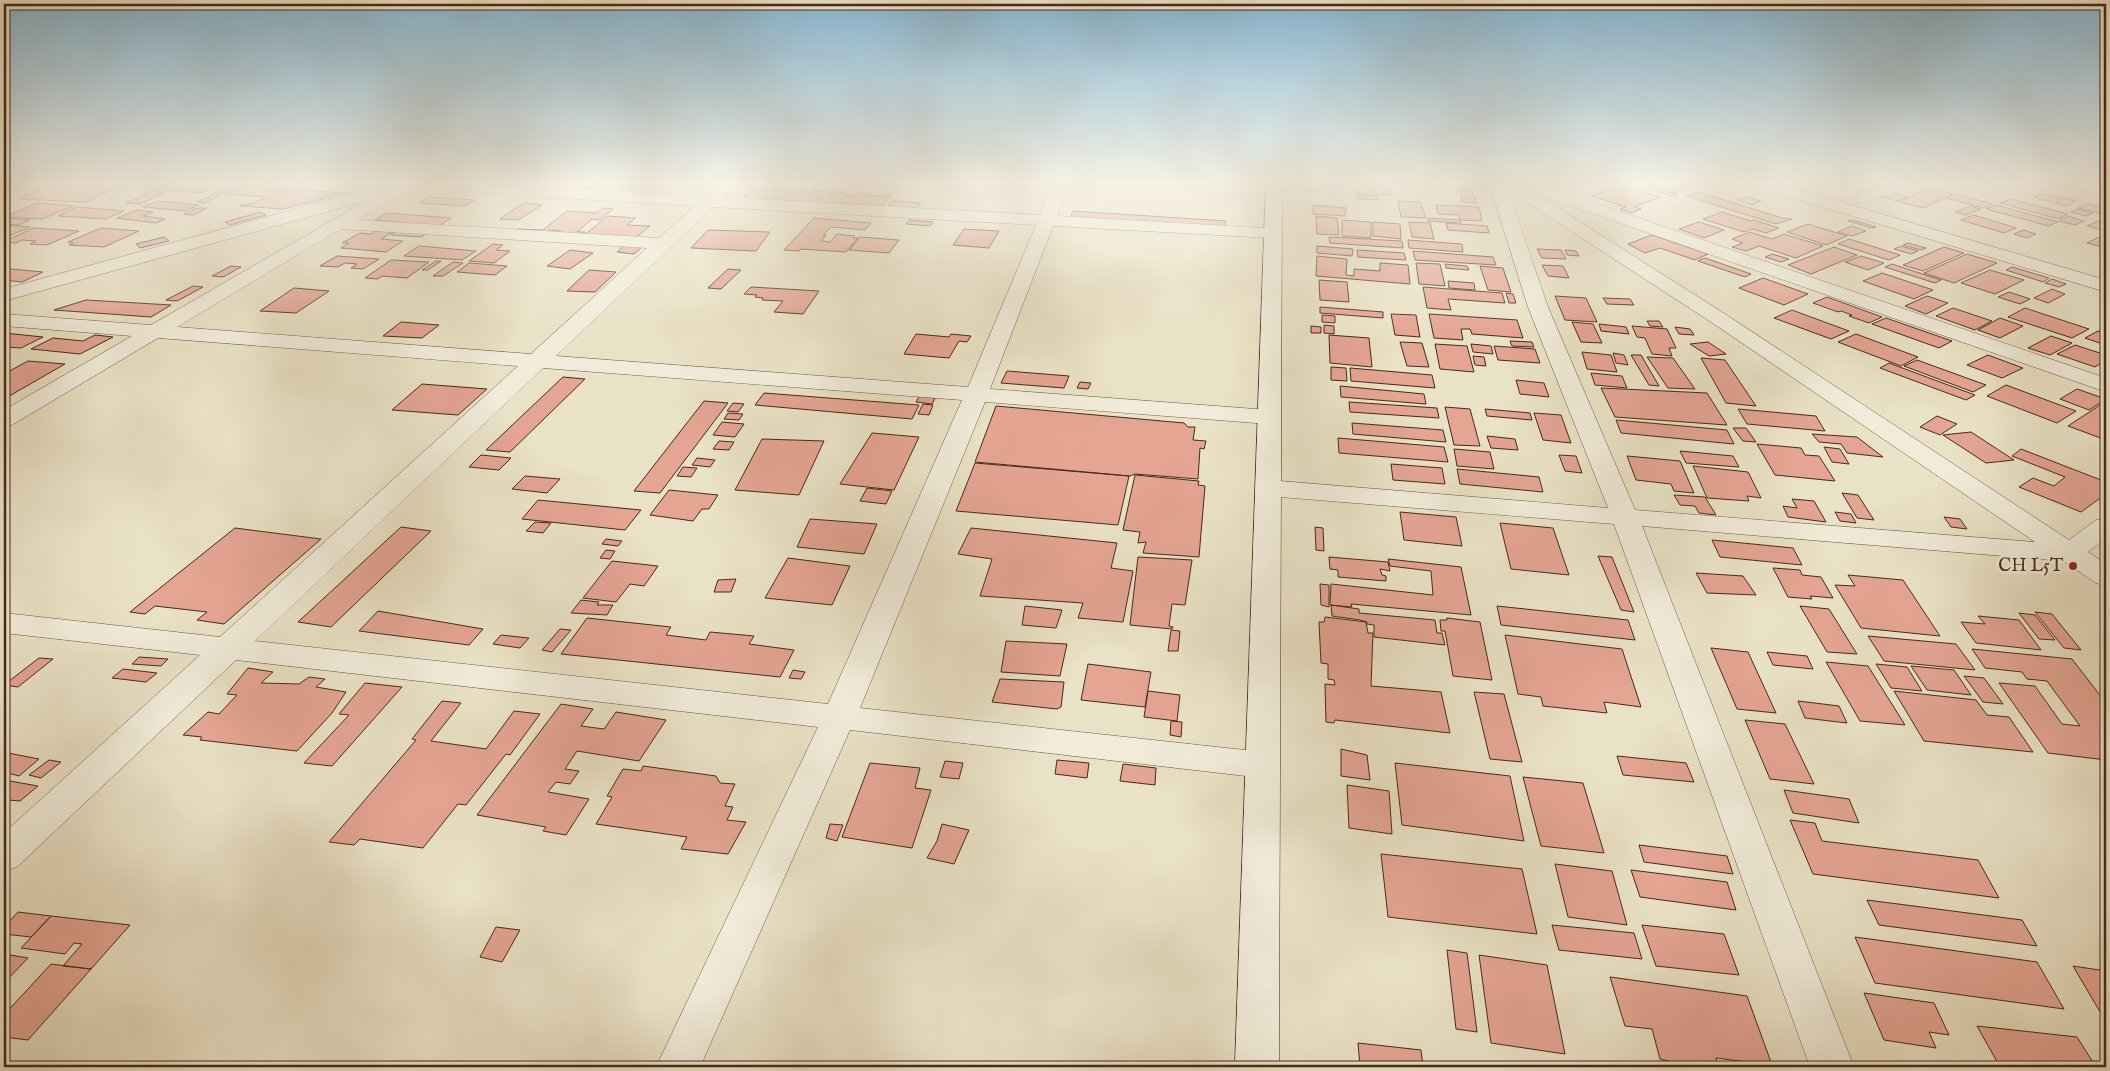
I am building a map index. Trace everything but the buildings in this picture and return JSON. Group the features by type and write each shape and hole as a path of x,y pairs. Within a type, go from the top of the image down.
{"street":[{"path":"4,296 234,232"},
{"path":"4,420 325,232"},
{"path":"468,232 663,244"},
{"path":"4,856 676,232"},
{"path":"678,1067 839,717 976,395 1041,232"},
{"path":"1255,232 1273,233 1256,1067"},
{"path":"1513,232 1538,307 1626,519 1832,1067"},
{"path":"1585,232 1718,318 2106,577"},
{"path":"1662,232 2106,385"},
{"path":"1924,232 2106,286"},
{"path":"1980,232 2069,258"},
{"path":"4,320 1270,417"},
{"path":"1268,488 1626,519 2069,553 2106,526"},
{"path":"4,622 1263,765"}],"place":[{"name":"CH L5T","path":"2073,566"}]}
